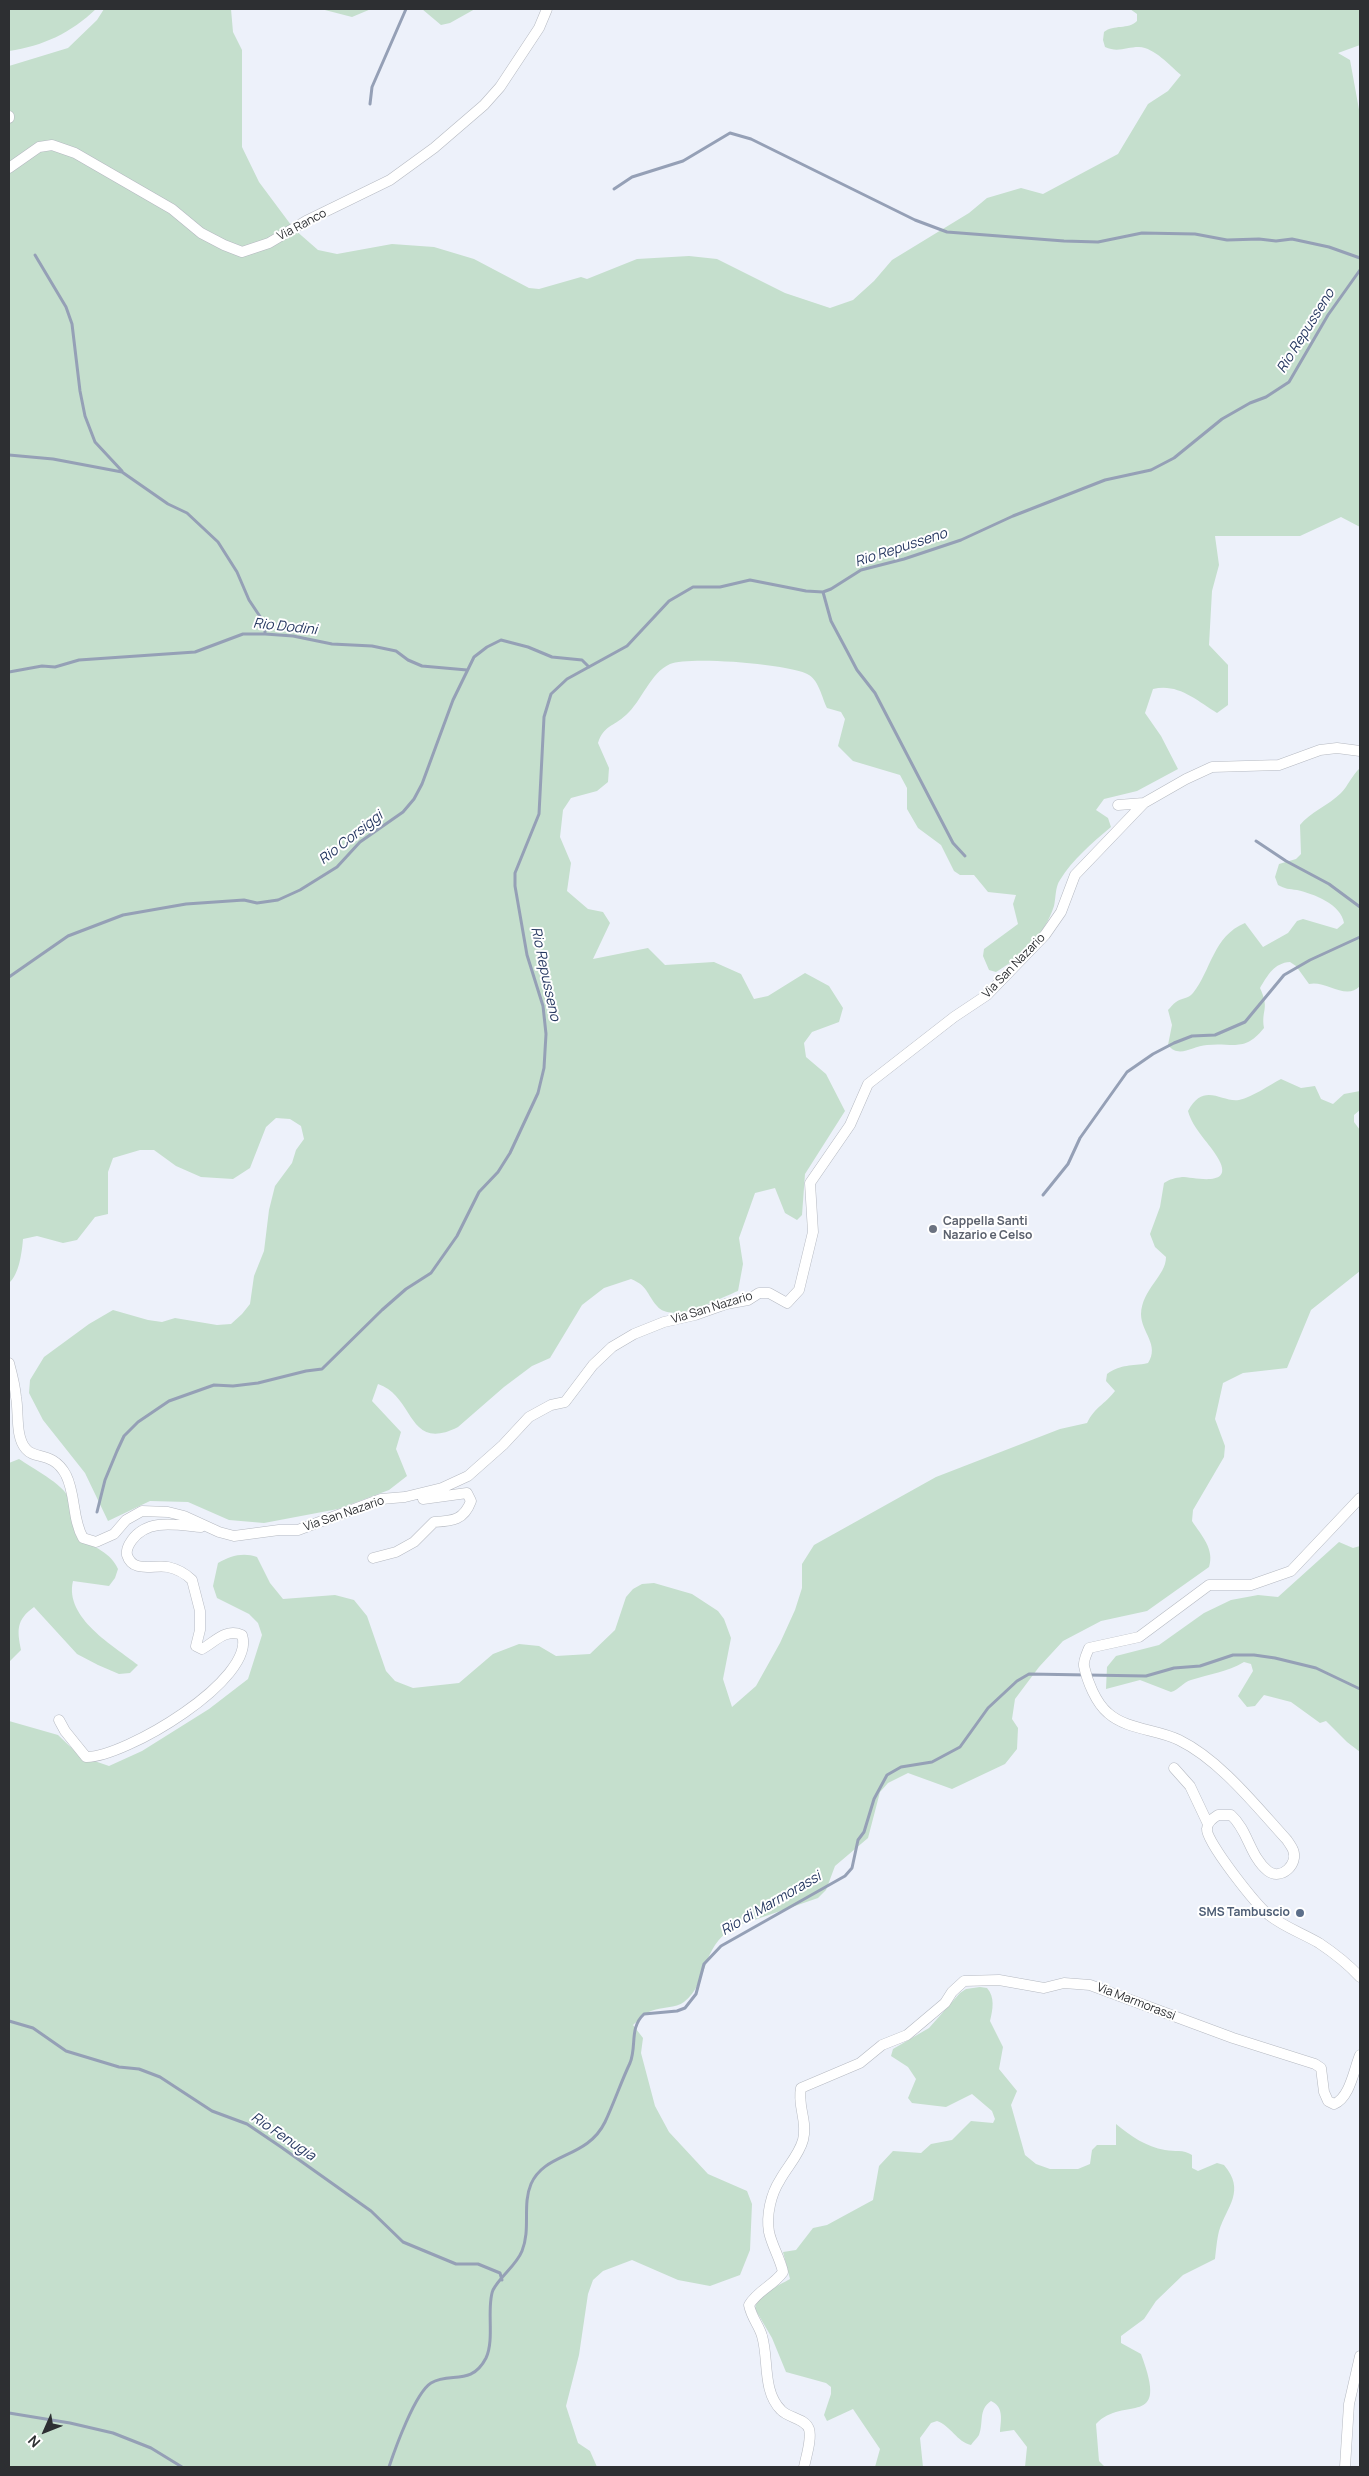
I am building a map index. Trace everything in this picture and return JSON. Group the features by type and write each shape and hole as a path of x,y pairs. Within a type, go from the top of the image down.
{"street":[{"name":"Via Ranco","path":"9,168 40,148 52,145 75,153 172,209 201,232 224,246 242,252 269,243 306,221 390,180 434,148 484,105 500,88 530,42 547,9"},
{"name":"Via San Nazario","path":"9,1363 16,1397 18,1433 22,1442 26,1450 53,1460 64,1473 69,1483 77,1528 83,1538 96,1542 103,1541 114,1534 126,1520 142,1511 168,1512 184,1516 207,1527 234,1536 279,1530 298,1530 381,1499 404,1497 442,1488 468,1476 503,1445 529,1417 551,1405 564,1402 570,1397 593,1365 612,1347 640,1331 726,1304 748,1300 759,1293 769,1293 787,1302 799,1290 812,1232 810,1183 850,1125 868,1084 954,1017 987,996 1026,956 1061,912 1075,875 1144,803 1186,779 1212,767 1279,765 1320,750 1337,748 1360,750"},
{"path":"1118,805 1144,803"},
{"path":"373,1558 396,1552 414,1542 434,1522 455,1520 467,1512 471,1501 467,1493 424,1499 404,1497"},
{"path":"1208,1824 1218,1815 1231,1815 1243,1828 1259,1861 1269,1872 1277,1874 1283,1872 1290,1869 1294,1862 1294,1851 1287,1840 1232,1779 1179,1740 1127,1723 1108,1713 1096,1698 1084,1664 1088,1648 1138,1637 1209,1585 1251,1585 1291,1571 1360,1498"},
{"path":"59,1720 64,1731 86,1757 94,1757 140,1740 183,1713 210,1694 234,1666 243,1647 242,1635 236,1633 224,1635 202,1649 196,1646 200,1630 200,1611 192,1580 168,1567 142,1567 135,1564 127,1556 131,1541 146,1528 157,1525 207,1527"},
{"path":"1174,1768 1190,1786 1208,1824 1207,1830 1213,1845 1258,1905 1281,1924 1318,1943 1346,1962 1360,1977"},
{"name":"Via Marmorassi","path":"804,2467 810,2430 806,2424 781,2411 776,2403 766,2375 762,2335 751,2318 748,2305 755,2295 772,2284 783,2272 769,2231 769,2216 772,2196 803,2141 805,2118 798,2098 801,2088 860,2063 882,2045 907,2035 945,2003 952,1992 964,1982 999,1980 1044,1988 1064,1983 1090,1985 1232,2038 1315,2064 1321,2068 1324,2092 1328,2101 1334,2104 1338,2102 1346,2091 1360,2055"},
{"path":"1345,2467 1349,2404 1360,2356"}],"green space":[{"path":"9,9 96,9 77,25 56,37 33,46 9,51"},
{"path":"104,9 231,9 233,32 242,50 242,147 259,182 294,229 318,250 337,254 392,244 434,247 474,259 529,288 539,289 581,277 587,279 637,259 689,256 717,259 785,293 830,308 853,300 874,281 892,260 969,213 987,198 1021,188 1043,194 1118,154 1148,104 1168,91 1181,75 1151,50 1139,47 1114,50 1105,47 1103,40 1104,32 1112,28 1133,24 1137,21 1137,14 1130,9 1360,9 1360,45 1338,53 1350,60 1360,115 1360,527 1341,517 1300,536 1215,536 1219,565 1212,591 1209,645 1228,665 1228,705 1217,713 1194,698 1171,688 1153,689 1145,713 1161,736 1178,769 1137,791 1104,799 1096,810 1108,818 1111,827 1090,845 1065,872 1056,889 1054,906 1050,917 1031,945 996,972 989,970 983,956 984,949 1018,924 1013,904 1016,895 988,892 974,875 960,875 954,871 941,845 918,828 907,809 907,788 900,775 853,761 838,746 845,719 841,712 827,708 818,685 809,675 799,671 740,662 681,662 670,664 663,668 652,680 632,709 606,729 600,737 598,743 609,768 608,782 597,791 571,798 563,810 560,837 571,863 567,891 588,909 603,912 610,923 593,959 648,948 665,965 714,962 741,974 754,999 768,996 805,973 829,986 843,1008 839,1022 812,1032 804,1043 806,1057 826,1074 845,1111 805,1174 802,1215 797,1220 785,1213 775,1188 755,1193 739,1238 743,1264 738,1291 708,1304 673,1313 664,1311 657,1306 644,1287 631,1279 604,1288 582,1305 550,1358 532,1366 504,1387 458,1427 441,1433 429,1433 420,1428 390,1390 378,1384 372,1401 401,1432 396,1449 407,1476 389,1490 338,1509 264,1523 229,1520 188,1502 150,1501 108,1521 85,1473 43,1420 29,1393 30,1380 44,1357 89,1324 113,1310 148,1320 162,1322 175,1318 217,1325 231,1324 242,1314 250,1304 254,1276 264,1251 269,1210 275,1186 292,1163 296,1150 304,1139 301,1126 290,1119 276,1118 266,1127 250,1168 233,1179 201,1177 176,1166 154,1150 140,1150 113,1158 108,1172 108,1214 95,1217 77,1240 63,1243 37,1236 23,1239 18,1269 9,1283 9,66 68,48 97,20"},
{"path":"321,9 371,9 352,17"},
{"path":"422,9 475,9 450,23 441,25"},
{"path":"1360,768 1360,986 1354,990 1342,991 1322,985 1309,984 1296,966 1290,962 1284,963 1272,970 1260,988 1265,1005 1264,1028 1257,1036 1244,1044 1238,1045 1207,1045 1186,1051 1172,1049 1168,1045 1172,1025 1168,1010 1176,1002 1193,993 1219,945 1234,929 1245,923 1263,947 1288,933 1297,921 1303,919 1337,929 1344,923 1338,910 1326,901 1304,892 1280,886 1275,877 1279,864 1296,859 1301,854 1300,825 1341,793"},
{"path":"1281,1079 1301,1088 1315,1086 1321,1099 1333,1104 1344,1094 1360,1091 1360,1110 1354,1115 1354,1122 1360,1130 1360,1271 1311,1310 1287,1368 1243,1373 1223,1383 1215,1419 1225,1446 1224,1457 1193,1510 1192,1521 1209,1548 1209,1567 1147,1611 1101,1621 1063,1641 1039,1667 1015,1699 1012,1719 1018,1728 1017,1749 1005,1764 952,1789 908,1773 888,1783 880,1792 868,1838 835,1866 826,1890 818,1898 734,1927 715,1945 698,1985 684,2002 651,2011 633,2025 643,2038 641,2053 655,2106 669,2132 708,2174 747,2191 752,2204 750,2250 740,2275 710,2286 678,2280 632,2260 603,2271 593,2280 588,2294 579,2355 566,2406 578,2443 590,2451 597,2467 9,2467 9,1721 58,1735 80,1756 109,1766 142,1751 209,1709 248,1679 262,1635 258,1623 249,1614 217,1598 213,1586 218,1563 227,1558 242,1555 257,1557 270,1583 283,1599 335,1595 354,1600 367,1616 386,1671 395,1681 413,1688 459,1683 493,1654 519,1644 539,1646 556,1656 590,1654 615,1630 626,1597 633,1589 642,1584 654,1583 692,1594 718,1611 724,1619 731,1638 723,1679 732,1707 756,1686 780,1643 795,1610 802,1588 802,1564 814,1545 936,1477 1060,1429 1087,1423 1093,1413 1115,1391 1106,1381 1107,1374 1122,1367 1148,1363 1152,1350 1141,1314 1145,1297 1165,1264 1166,1257 1155,1247 1150,1234 1160,1207 1164,1183 1182,1177 1217,1178 1221,1174 1222,1169 1219,1160 1190,1118 1188,1111 1200,1097 1213,1095 1239,1100 1255,1094"},
{"path":"19,1459 39,1471 65,1492 68,1497 78,1539 107,1554 118,1569 115,1578 109,1586 73,1581 72,1594 76,1607 83,1619 93,1630 138,1665 130,1673 119,1674 77,1654 34,1607 21,1621 19,1637 21,1650 9,1662 9,1463"},
{"path":"1339,1542 1353,1548 1360,1546 1360,1752 1326,1721 1320,1723 1291,1702 1264,1695 1255,1706 1247,1707 1238,1696 1253,1671 1251,1664 1244,1662 1225,1671 1188,1681 1171,1692 1140,1680 1106,1689 1107,1667 1116,1656 1159,1645 1204,1613 1231,1600 1258,1595 1278,1597"},
{"path":"987,1988 991,1995 990,2021 1003,2047 999,2069 1017,2091 1011,2105 1025,2155 1036,2164 1050,2169 1078,2169 1090,2164 1092,2150 1097,2145 1116,2145 1116,2124 1145,2144 1192,2155 1192,2168 1198,2171 1217,2163 1224,2165 1234,2183 1233,2198 1219,2231 1215,2259 1183,2275 1156,2301 1144,2319 1121,2336 1121,2343 1141,2354 1149,2378 1150,2393 1147,2402 1140,2407 1119,2411 1107,2416 1096,2424 1099,2461 1105,2467 1025,2467 1027,2447 1014,2430 1000,2432 1000,2410 991,2401 984,2408 979,2435 971,2445 962,2441 946,2426 937,2421 931,2423 920,2438 923,2467 875,2467 880,2449 853,2409 827,2421 824,2415 831,2394 831,2387 826,2383 786,2372 772,2338 755,2309 764,2295 790,2279 783,2252 796,2250 813,2228 827,2225 873,2200 879,2166 893,2151 921,2153 931,2144 952,2140 971,2121 993,2123 995,2119 992,2111 972,2094 946,2107 912,2103 908,2098 916,2079 908,2067 891,2056 893,2049 929,2028 960,1993 966,1989"}],"waterway":[{"path":"370,104 372,87 406,9"},
{"path":"614,189 632,177 683,161 730,133 751,139 915,220 947,232 1098,242 1142,233 1195,234 1227,240 1259,239 1276,241 1292,239 1329,247 1360,258"},
{"path":"35,255 66,307 72,324 80,391 85,416 95,442 122,471"},
{"name":"Rio Repusseno","path":"97,1512 105,1480 117,1451 124,1436 138,1422 169,1401 214,1385 233,1386 258,1383 322,1369 382,1310 406,1289 431,1273 457,1236 479,1192 498,1172 510,1153 538,1093 544,1068 546,1034 543,1006 527,955 515,886 515,873 539,814 544,717 551,694 567,679 627,646 669,601 693,587 720,587 750,580 806,591 823,592 861,570 904,559 961,540 1013,516 1105,480 1151,470 1174,458 1222,419 1250,403 1266,397 1289,382 1328,315 1360,270"},
{"path":"9,455 53,459 122,472 168,504 187,513 218,542 237,572 249,600 265,624 265,634"},
{"path":"823,592 831,621 857,670 875,693 953,843 965,856"},
{"name":"Rio Dodini","path":"9,672 42,666 55,667 79,660 195,652 243,634 293,636 332,644 372,646 396,651 408,660 422,666 467,670"},
{"name":"Rio Corsiggi","path":"9,977 68,936 123,915 186,904 244,900 257,903 278,900 300,890 337,867 360,842 403,812 414,799 422,784 453,700 474,657 487,647 501,640 528,647 552,657 582,660 589,667"},
{"path":"1256,841 1286,861 1329,884 1360,907"},
{"path":"1043,1195 1068,1164 1080,1138 1127,1072 1153,1054 1174,1043 1192,1036 1215,1035 1245,1022 1284,975 1310,960 1360,937"},
{"name":"Rio di Marmorassi","path":"389,2467 406,2422 425,2389 431,2383 438,2380 460,2377 474,2372 486,2358 490,2342 491,2297 496,2285 516,2261 525,2243 527,2200 531,2184 537,2174 546,2166 588,2143 605,2122 632,2057 636,2025 639,2019 644,2014 677,2011 685,2008 696,1994 704,1964 721,1946 845,1876 852,1868 858,1840 864,1832 874,1799 887,1775 901,1767 932,1762 960,1747 988,1708 1017,1681 1029,1674 1146,1676 1174,1668 1200,1666 1233,1655 1254,1655 1316,1668 1360,1689"},
{"name":"Rio Fenugia","path":"9,2021 33,2028 66,2051 119,2067 139,2069 160,2077 212,2111 247,2124 281,2147 371,2211 403,2242 456,2264 478,2264 500,2273 502,2280"},
{"path":"9,2413 70,2423 113,2433 151,2448 182,2467"}],"place":[{"name":"Cappella Santi Nazario e Celso","path":"933,1229"},
{"name":"SMS Tambuscio","path":"1300,1913"}]}
